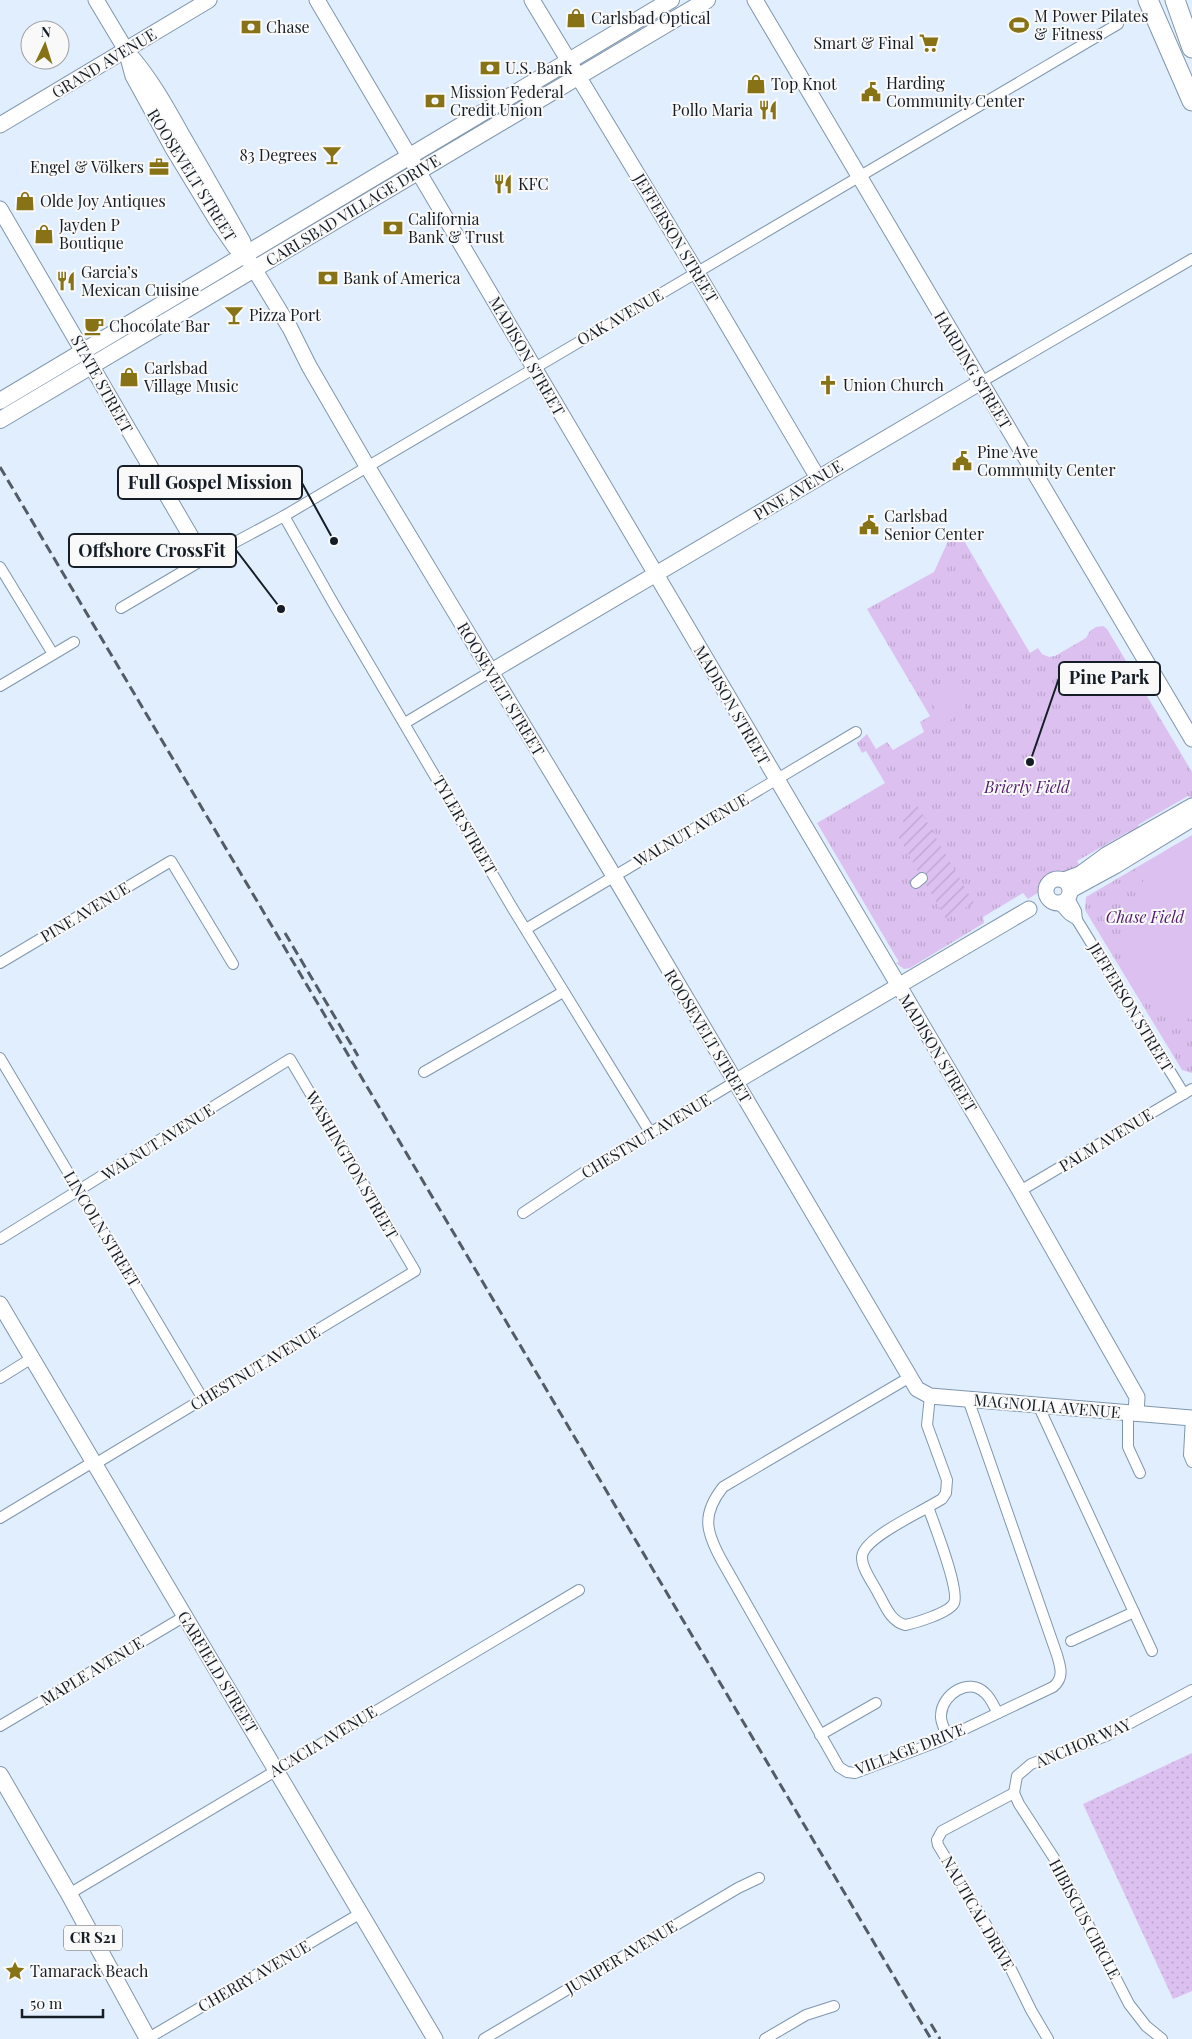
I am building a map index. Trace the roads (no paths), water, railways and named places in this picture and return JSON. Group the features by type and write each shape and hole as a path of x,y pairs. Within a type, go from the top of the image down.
{"highway":[{"path":"1148,0 1192,101"},
{"path":"1175,0 1192,48"}],"main road":[{"name":"CARLSBAD VILLAGE DRIVE","path":"0,420 418,171 574,69 671,0"},
{"name":"CARLSBAD VILLAGE DRIVE","path":"0,400 410,157 707,0"},
{"name":"CR S21","path":"0,1775 148,2039"}],"street":[{"name":"ROOSEVELT STREET","path":"96,0 126,50 133,76 164,134 217,221 235,246 245,254 290,328 309,366 367,466 614,876 910,1377"},
{"name":"GRAND AVENUE","path":"0,125 209,0"},
{"name":"MADISON STREET","path":"317,0 1020,1191 1137,1397 1132,1413"},
{"name":"JEFFERSON STREET","path":"532,0 698,272 818,478"},
{"name":"HARDING STREET","path":"755,0 1192,739"},
{"name":"OAK AVENUE","path":"120,608 204,559 284,516 1118,24"},
{"name":"STATE STREET","path":"0,209 204,559"},
{"name":"PINE AVENUE","path":"405,723 1192,259"},
{"name":"TYLER STREET","path":"284,516 332,601 563,992 650,1132"},
{"path":"0,567 53,654"},
{"path":"0,686 74,642"},
{"name":"WALNUT AVENUE","path":"526,929 856,732"},
{"name":"CHESTNUT AVENUE","path":"1060,894 1080,874 1106,855 1192,806"},
{"name":"CHESTNUT AVENUE","path":"523,1213 650,1132 1029,908 1034,900 1060,894 1084,882 1115,866 1192,819"},
{"name":"PINE AVENUE","path":"0,963 171,861 233,964"},
{"name":"JEFFERSON STREET","path":"1060,894 1076,911 1077,920 1188,1092"},
{"path":"424,1072 563,992"},
{"name":"LINCOLN STREET","path":"0,1058 203,1399"},
{"name":"WALNUT AVENUE","path":"0,1239 290,1060"},
{"name":"WASHINGTON STREET","path":"290,1060 415,1271"},
{"name":"PALM AVENUE","path":"1020,1191 1188,1092"},
{"name":"CHESTNUT AVENUE","path":"0,1518 203,1399 415,1271"},
{"name":"GARFIELD STREET","path":"0,1304 435,2039"},
{"path":"0,1378 32,1358"},
{"path":"910,1377 918,1388 930,1396 927,1425 947,1480 946,1493 942,1499 928,1507 872,1540 863,1551 862,1563 891,1616 899,1623 905,1625 945,1611 953,1605 955,1598 954,1585 928,1507"},
{"name":"VILLAGE DRIVE","path":"910,1377 723,1487 717,1495 707,1520 710,1540 820,1736 839,1768 846,1772 855,1773 948,1737 1053,1687 1059,1682 1062,1670 968,1399"},
{"name":"MAGNOLIA AVENUE","path":"930,1396 1191,1418"},
{"path":"1038,1405 1152,1651"},
{"path":"1132,1413 1128,1447 1140,1473"},
{"path":"1191,1418 1189,1455 1192,1462"},
{"name":"ACACIA AVENUE","path":"68,1894 275,1769 579,1590"},
{"path":"1071,1641 1134,1612"},
{"name":"MAPLE AVENUE","path":"0,1726 185,1616"},
{"path":"948,1737 940,1717 942,1705 948,1695 967,1687 976,1687 989,1697 998,1713"},
{"name":"ANCHOR WAY","path":"1014,1793 1017,1776 1031,1764 1106,1736 1192,1690"},
{"path":"820,1736 876,1704"},
{"name":"NAUTICAL DRIVE","path":"1014,1793 942,1832 937,1840 938,1845 1003,1953 1031,2010 1048,2039"},
{"name":"HIBISCUS CIRCLE","path":"1014,1793 1019,1804 1054,1858 1129,2004 1146,2026 1162,2039"},
{"name":"JUNIPER AVENUE","path":"484,2039 738,1888 759,1878"},
{"name":"CHERRY AVENUE","path":"148,2039 361,1913"},
{"path":"765,2039 806,2015 834,2006"}],"railway":[{"path":"0,467 931,2039"},
{"path":"285,933 358,1056"},
{"path":"931,2024 940,2039"}],"place":[{"name":"Carlsbad Optical","path":"576,18"},
{"name":"M Power Pilates & Fitness","path":"1019,25"},
{"name":"Chase","path":"251,27"},
{"name":"Smart & Final","path":"929,43"},
{"name":"U.S. Bank","path":"490,68"},
{"name":"Top Knot","path":"756,84"},
{"name":"Harding Community Center","path":"871,92"},
{"name":"Mission Federal Credit Union","path":"435,101"},
{"name":"Pollo Maria","path":"768,110"},
{"name":"83 Degrees","path":"332,155"},
{"name":"Engel & Völkers","path":"159,167"},
{"name":"KFC","path":"503,184"},
{"name":"Olde Joy Antiques","path":"25,201"},
{"name":"California Bank & Trust","path":"393,228"},
{"name":"Jayden P Boutique","path":"44,234"},
{"name":"Bank of America","path":"328,278"},
{"name":"Garcia’s Mexican Cuisine","path":"66,281"},
{"name":"Pizza Port","path":"234,315"},
{"name":"Chocolate Bar","path":"94,326"},
{"name":"Carlsbad Village Music","path":"129,377"},
{"name":"Union Church","path":"828,385"},
{"name":"Pine Ave Community Center","path":"962,461"},
{"name":"Carlsbad Senior Center","path":"869,525"},
{"name":"Full Gospel Mission","path":"334,541"},
{"name":"Offshore CrossFit","path":"281,609"},
{"name":"Pine Park","path":"1030,762"},
{"name":"Tamarack Beach","path":"15,1971"}],"park label":[{"name":"Brierly Field","path":"1027,787"},
{"name":"Chase Field","path":"1145,917"}]}
